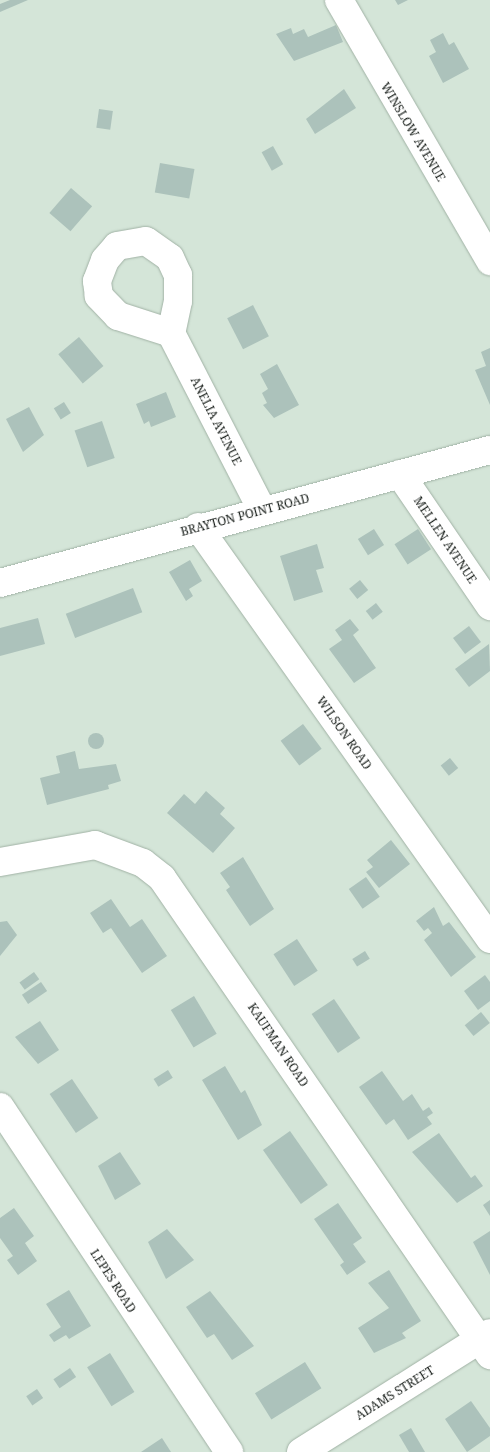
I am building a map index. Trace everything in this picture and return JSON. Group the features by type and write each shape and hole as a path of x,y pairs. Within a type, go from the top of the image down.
{"street":[{"name":"WINSLOW AVENUE","path":"339,0 490,262"},
{"name":"ANELIA AVENUE","path":"171,333 262,510"},
{"name":"BRAYTON POINT ROAD","path":"0,582 198,527 490,450"},
{"name":"MELLEN AVENUE","path":"400,474 490,606"},
{"name":"WILSON ROAD","path":"198,527 490,938"},
{"name":"KAUFMAN ROAD","path":"0,862 95,845 143,863 162,878 487,1343"},
{"name":"LEPES ROAD","path":"0,1107 229,1452"},
{"name":"ADAMS STREET","path":"300,1452 487,1343"}],"building":[{"path":"10,0 28,0 0,12 0,4"},
{"path":"395,0 408,0 398,5"},
{"path":"336,25 343,42 294,61 276,34 291,28 293,34 304,29 308,37"},
{"path":"443,33 449,45 454,42 469,69 443,83 429,56 436,52 430,40"},
{"path":"344,89 356,108 315,134 306,119"},
{"path":"99,109 113,111 110,130 96,128"},
{"path":"273,146 283,164 272,171 262,152"},
{"path":"160,163 194,169 189,199 155,193"},
{"path":"71,188 92,206 70,231 49,213"},
{"path":"253,305 269,336 243,349 227,318"},
{"path":"79,337 103,366 83,383 58,354"},
{"path":"490,348 490,405 475,370 486,366 481,352"},
{"path":"277,364 299,405 274,418 263,405 267,403 262,393 268,389 260,374"},
{"path":"166,392 176,417 151,427 149,421 144,424 136,404"},
{"path":"64,402 71,413 61,419 54,408"},
{"path":"29,407 44,435 23,452 6,419"},
{"path":"102,421 115,458 87,467 75,430"},
{"path":"374,529 384,545 368,555 358,539"},
{"path":"418,529 431,549 408,564 395,544"},
{"path":"317,544 324,568 316,570 323,592 294,601 280,556"},
{"path":"190,560 202,581 189,589 193,596 186,601 169,572"},
{"path":"360,580 368,590 357,599 349,589"},
{"path":"133,588 142,612 75,638 66,614"},
{"path":"376,603 383,612 373,620 366,611"},
{"path":"38,618 45,644 0,656 0,628"},
{"path":"350,619 359,630 353,635 376,668 354,683 329,649 342,640 335,630"},
{"path":"469,626 481,642 465,654 453,638"},
{"path":"489,644 490,671 469,687 455,669"},
{"path":"303,724 322,749 299,766 281,741"},
{"path":"96,733 102,735 104,741 102,747 96,749 90,747 88,741 90,735"},
{"path":"75,751 79,769 116,764 121,781 108,785 109,789 47,805 40,778 60,773 56,756"},
{"path":"450,758 458,768 449,776 441,766"},
{"path":"206,791 225,808 220,814 235,828 213,853 167,813 184,794 195,804"},
{"path":"391,840 410,864 379,888 366,872 373,867 367,860"},
{"path":"243,857 274,909 250,926 226,890 230,887 220,873"},
{"path":"366,877 380,897 363,909 349,889"},
{"path":"111,899 130,927 142,919 167,956 142,973 111,928 103,933 90,913"},
{"path":"434,907 443,926 449,922 476,957 451,977 424,940 432,933 428,928 424,931 416,921"},
{"path":"7,921 17,935 0,956 0,922"},
{"path":"297,939 318,971 294,986 274,954"},
{"path":"365,951 370,959 357,967 352,959"},
{"path":"34,972 39,979 25,990 19,983"},
{"path":"485,975 490,982 490,1001 478,1010 464,991"},
{"path":"41,982 47,991 28,1004 22,995"},
{"path":"194,996 217,1034 194,1048 171,1010"},
{"path":"334,999 360,1038 338,1053 312,1014"},
{"path":"481,1012 490,1023 473,1036 465,1025"},
{"path":"40,1021 59,1050 38,1064 15,1037"},
{"path":"225,1066 241,1093 245,1090 262,1125 238,1140 202,1080"},
{"path":"168,1070 173,1078 158,1087 154,1079"},
{"path":"382,1071 403,1101 412,1094 423,1111 429,1107 433,1113 427,1117 432,1124 408,1140 394,1119 386,1125 359,1087"},
{"path":"72,1079 98,1118 76,1133 50,1094"},
{"path":"290,1131 328,1185 301,1204 263,1150"},
{"path":"439,1133 471,1178 475,1175 483,1186 457,1203 412,1152"},
{"path":"120,1152 141,1184 115,1200 98,1166"},
{"path":"490,1200 490,1216 483,1205"},
{"path":"338,1203 362,1238 353,1244 366,1262 347,1275 340,1265 344,1262 314,1219"},
{"path":"14,1208 34,1236 25,1243 37,1261 18,1275 7,1260 13,1256 0,1238 0,1218"},
{"path":"167,1229 194,1260 166,1279 148,1242"},
{"path":"490,1231 490,1275 473,1242"},
{"path":"389,1270 421,1321 402,1333 406,1338 374,1353 358,1328 389,1308 368,1283"},
{"path":"69,1290 91,1326 69,1339 66,1335 54,1342 49,1335 61,1327 46,1304"},
{"path":"210,1291 254,1346 232,1360 214,1334 207,1338 186,1307"},
{"path":"110,1353 134,1392 111,1406 87,1367"},
{"path":"305,1362 321,1388 271,1420 255,1393"},
{"path":"70,1368 76,1377 60,1388 53,1379"},
{"path":"37,1389 43,1398 32,1405 26,1396"},
{"path":"471,1401 490,1428 490,1436 467,1452 445,1419"},
{"path":"411,1428 425,1452 409,1452 399,1435"},
{"path":"162,1438 171,1452 141,1452"}]}
